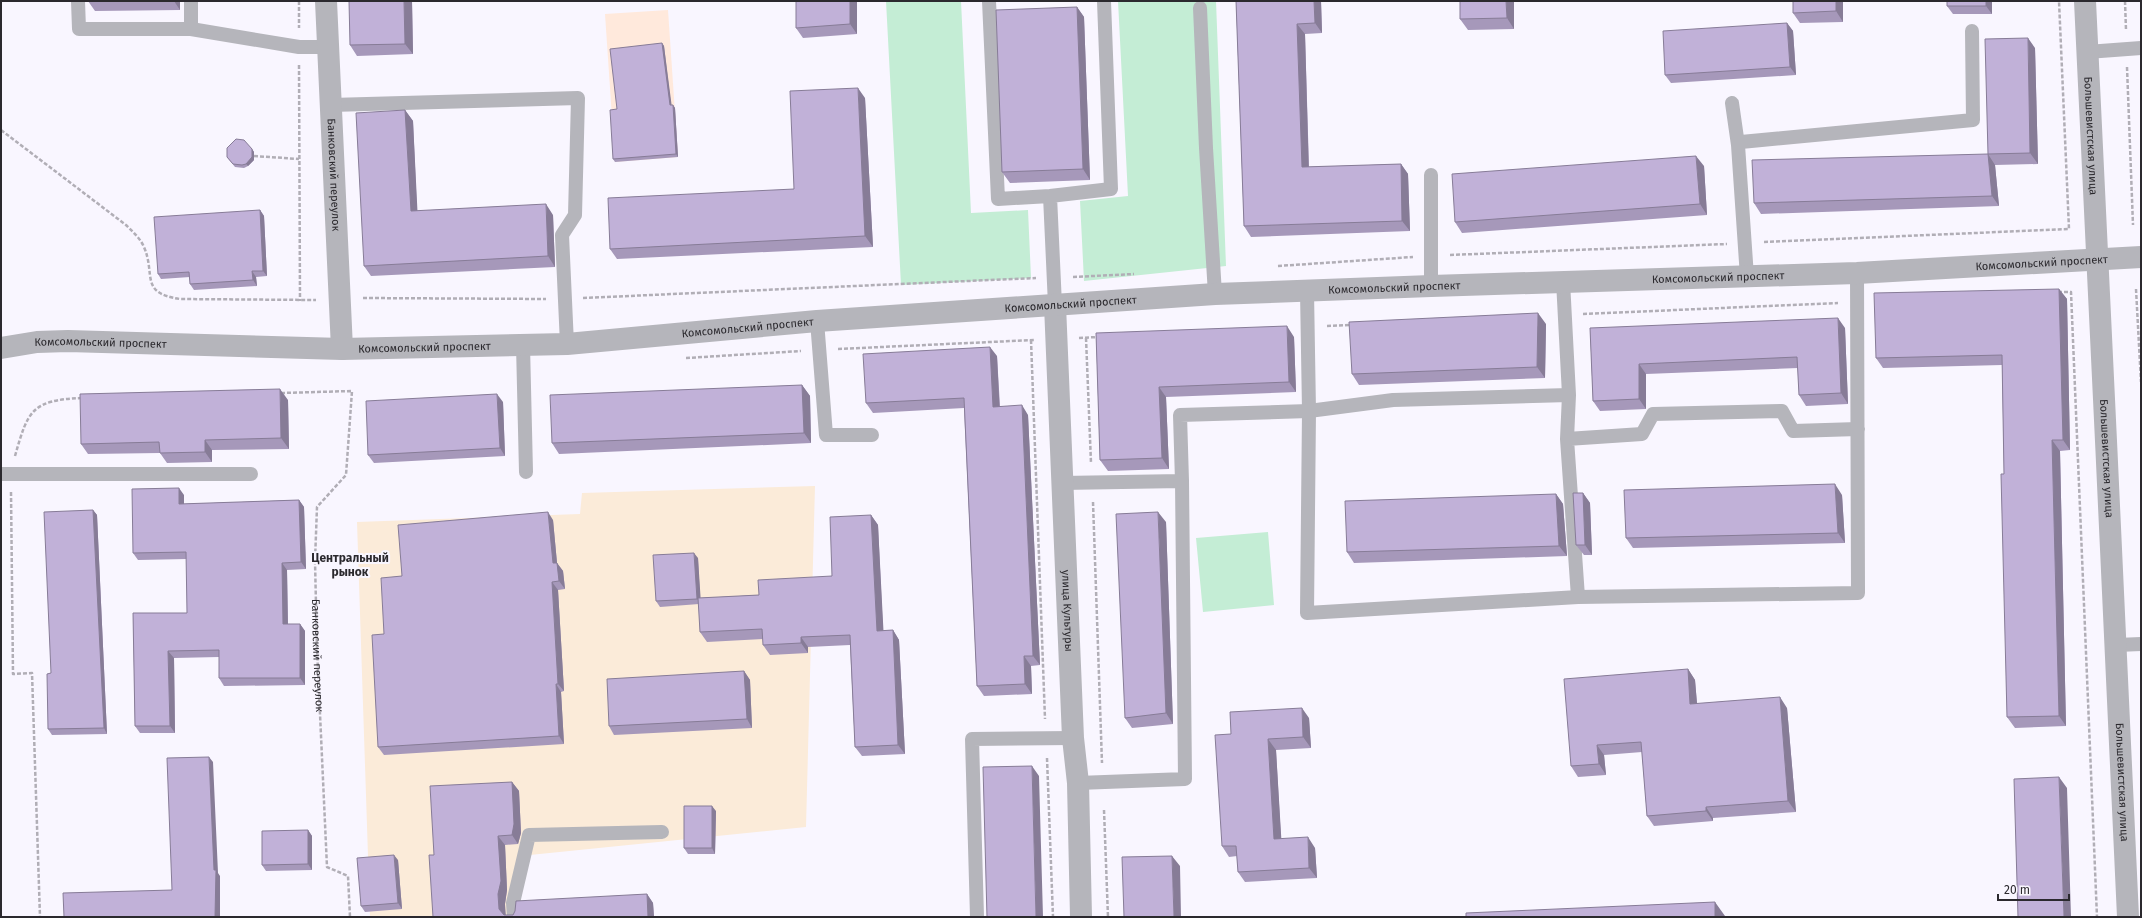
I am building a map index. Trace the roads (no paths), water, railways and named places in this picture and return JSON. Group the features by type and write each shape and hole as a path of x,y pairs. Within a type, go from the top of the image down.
{"street":[{"name":"Банковский переулок","path":"326,1 342,349"},
{"name":"Большевистская улица","path":"2085,1 2096,260 2117,645 2128,917"},
{"name":"Комсомольский проспект","path":"1,348 38,342 68,341 342,349 567,344 817,322 1215,294 1563,281 1857,273 2141,257"},
{"name":"улица Культуры","path":"1055,305 1073,738 1078,783 1081,917"}],"lane":[{"path":"78,1 79,29 191,29 299,46 328,48"},
{"path":"190,1 191,29"},
{"path":"989,1 998,199 1050,196 1111,189 1104,1"},
{"path":"1200,8 1206,148 1215,294"},
{"path":"1738,145 1741,142 1973,120 1972,32"},
{"path":"2087,52 2141,48"},
{"path":"331,105 578,98 575,215 562,235 567,344"},
{"path":"1732,103 1738,145 1747,277"},
{"path":"1431,175 1431,286"},
{"path":"1050,196 1055,305"},
{"path":"1307,291 1309,411 1307,613 1578,597 1858,593 1857,273"},
{"path":"1563,281 1569,395 1567,438 1578,597"},
{"path":"817,322 826,435 872,435"},
{"path":"523,345 526,472"},
{"path":"1078,783 1185,779 1180,415 1309,411 1393,400 1569,395"},
{"path":"1567,438 1642,434 1653,414 1782,411 1793,431 1858,429"},
{"path":"6,474 251,474"},
{"path":"1062,483 1182,481"},
{"path":"2117,645 2141,644"},
{"path":"977,917 972,739 1046,737 1073,738"},
{"path":"514,917 513,903 529,835 662,832"}],"district":[{"name":"Центральный рынок","path":"350,565"}]}
